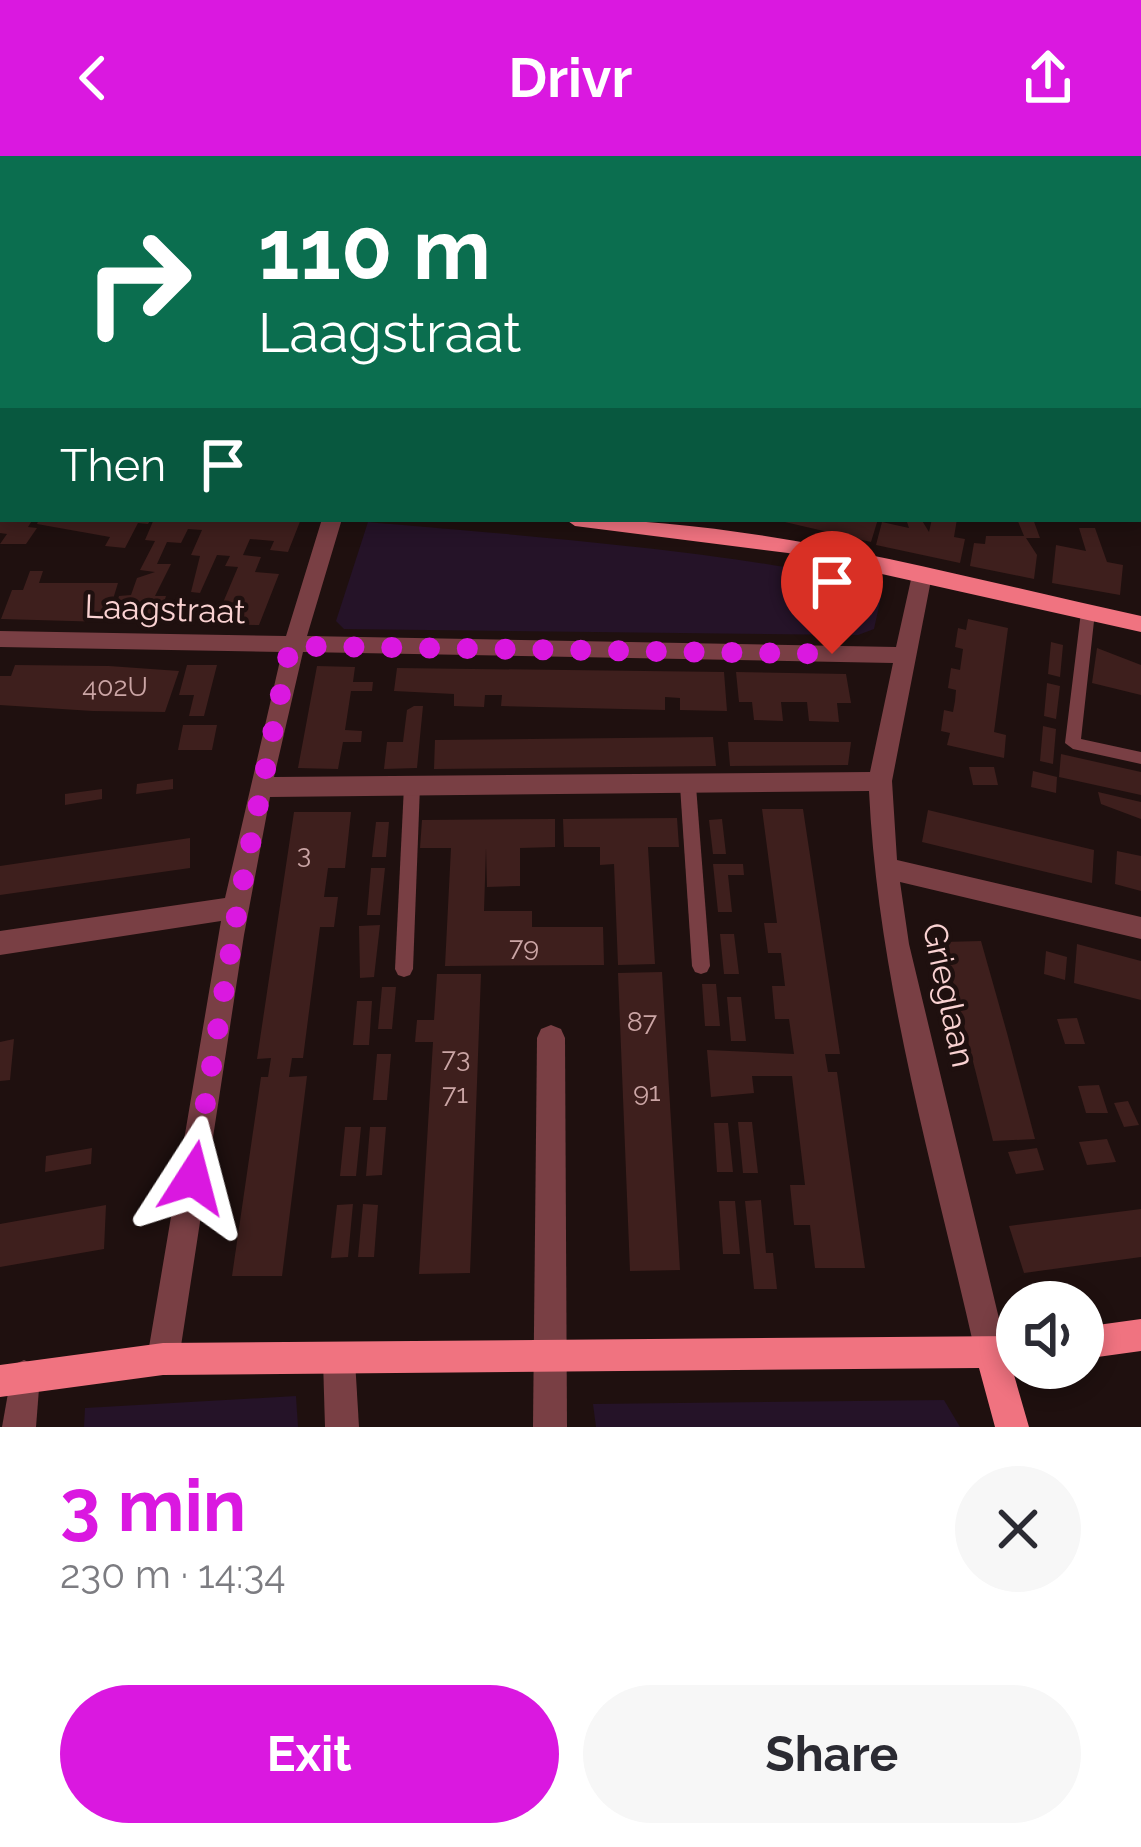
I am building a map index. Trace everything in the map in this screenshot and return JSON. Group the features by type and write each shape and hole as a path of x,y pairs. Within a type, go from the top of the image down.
{"street":[{"path":"163,1359 238,907 290,646 331,522"},
{"path":"599,522 788,546 1141,624"},
{"name":"Grieglaan","path":"922,575 880,782 885,868 896,944 996,1324"},
{"name":"Laagstraat","path":"0,638 904,656"},
{"path":"262,787 880,782"},
{"path":"885,868 1141,928"},
{"path":"0,943 238,907"},
{"path":"550,1427 546,1355 551,1038"},
{"path":"1104,1340 1141,1335"},
{"path":"19,1427 12,1378 163,1359 996,1354"},
{"path":"339,1360 342,1427"},
{"name":"Grieglaan","path":"1008,1389 1012,1427"}],"lane":[{"path":"1088,612 1073,743 1141,758"},
{"path":"688,785 701,966"},
{"path":"404,969 412,786"}],"shaded area":[{"path":"368,522 726,558 854,583 881,597 874,629 858,635 344,629 336,621"},
{"path":"296,1396 298,1427 84,1427 85,1408"},
{"path":"944,1400 960,1427 596,1427 593,1404"}],"building":[{"path":"0,522 31,522 28,527 37,528 26,544 0,544 7,534 0,533"},
{"path":"149,522 138,523 125,548 105,546 110,537 37,524"},
{"path":"153,522 300,522 288,552 270,550 274,541 250,539 243,555 261,557 255,572 279,574 259,625 202,624 210,605 222,605 238,567 225,566 230,556 217,555 200,593 191,592 200,556 191,555 202,530 188,529 181,543 167,542 157,564 171,564 155,596 166,596 158,622 111,622 119,596 131,595 137,578 155,572 140,570 155,541 145,540"},
{"path":"785,522 877,522 871,542"},
{"path":"882,522 909,528 907,522 923,522 929,532 931,522 956,522 954,537 965,539 960,563 876,545"},
{"path":"1018,522 1034,522 1040,538 1026,538 1037,555 1034,579 970,566 974,543 985,544 986,536 1024,536"},
{"path":"1079,528 1095,528 1107,562 1123,565 1120,595 1052,583 1056,545 1086,551"},
{"path":"30,571 43,571 39,583 118,583 106,622 1,619 12,590 23,590"},
{"path":"968,619 1008,628 994,732 1006,735 1004,758 947,745 950,733 941,731 944,710 953,712 955,701 956,690 948,688 951,668 960,670 963,649 955,647 958,628 966,630"},
{"path":"1051,642 1063,645 1060,677 1048,674"},
{"path":"1097,648 1141,665 1141,695 1092,683"},
{"path":"15,665 179,671 165,712 93,711 0,705 0,676 11,676"},
{"path":"187,665 217,665 204,716 189,716 194,695 179,695"},
{"path":"317,666 355,667 353,682 373,682 372,691 351,691 345,730 362,731 361,742 343,742 338,769 298,768"},
{"path":"397,668 724,672 727,711 680,710 680,698 665,697 665,710 501,706 502,695 485,695 484,707 454,706 454,694 394,691"},
{"path":"736,672 846,674 851,703 837,703 839,722 809,721 807,702 781,702 783,721 754,720 752,702 739,702"},
{"path":"1047,683 1060,686 1056,719 1044,716"},
{"path":"423,706 417,768 384,769 387,742 403,742 407,710"},
{"path":"183,725 217,725 212,750 178,750"},
{"path":"1043,726 1056,729 1053,764 1040,761"},
{"path":"713,737 716,766 434,769 435,740"},
{"path":"728,742 851,742 848,765 730,766"},
{"path":"1061,754 1141,772 1141,795 1059,777"},
{"path":"969,767 994,767 998,785 973,785"},
{"path":"1033,771 1057,777 1056,793 1031,787"},
{"path":"173,779 173,789 136,794 137,784"},
{"path":"102,789 102,799 65,805 65,794"},
{"path":"1098,792 1141,802 1141,819 1101,804"},
{"path":"762,809 803,809 840,1054 825,1054 828,1072 837,1072 865,1268 815,1268 810,1225 794,1225 790,1185 805,1185 792,1076 752,1076 754,1093 711,1097 707,1050 794,1054 789,1019 775,1019 772,986 785,986 781,953 768,953 764,923 777,923"},
{"path":"928,810 1094,850 1092,883 922,842"},
{"path":"294,812 351,812 345,868 328,868 324,897 338,897 334,927 320,927 303,1058 292,1058 289,1077 307,1076 282,1276 232,1276 261,1077 268,1077 271,1058 257,1059"},
{"path":"677,818 679,847 648,847 655,964 618,965 614,864 600,865 600,847 564,847 563,819"},
{"path":"555,819 555,847 520,848 520,886 487,887 486,848 484,911 532,911 532,927 603,927 604,965 445,966 451,848 420,848 422,820"},
{"path":"722,819 726,854 713,854 709,820"},
{"path":"376,822 389,822 386,857 372,857"},
{"path":"190,838 190,868 0,895 0,866"},
{"path":"1117,851 1141,856 1141,891 1115,884"},
{"path":"713,864 743,864 744,875 728,875 732,912 718,912"},
{"path":"371,868 385,868 380,915 367,915"},
{"path":"380,925 374,977 360,978 359,926"},
{"path":"720,934 734,934 739,974 724,974"},
{"path":"981,941 1035,1139 993,1141 943,942"},
{"path":"1077,944 1141,961 1141,1000 1074,983"},
{"path":"1046,951 1067,957 1065,980 1044,974"},
{"path":"662,972 680,1270 630,1271 618,973"},
{"path":"437,974 481,974 470,1273 419,1274 433,1042 415,1042 417,1020 434,1020"},
{"path":"702,984 716,984 720,1026 705,1026"},
{"path":"382,987 396,987 392,1029 378,1029"},
{"path":"727,997 741,997 746,1041 731,1041"},
{"path":"357,1001 372,1001 369,1045 353,1045"},
{"path":"1077,1018 1085,1044 1065,1044 1057,1019"},
{"path":"14,1039 10,1080 0,1081 0,1042"},
{"path":"377,1054 391,1054 387,1100 373,1100"},
{"path":"1099,1085 1108,1113 1086,1113 1078,1086"},
{"path":"1128,1101 1139,1125 1124,1127 1114,1103"},
{"path":"738,1122 752,1122 758,1173 743,1173"},
{"path":"714,1123 728,1123 733,1172 717,1172"},
{"path":"345,1127 361,1127 356,1176 340,1176"},
{"path":"370,1127 386,1127 382,1175 366,1176"},
{"path":"1107,1139 1116,1162 1087,1165 1079,1142"},
{"path":"92,1148 91,1164 45,1172 46,1156"},
{"path":"1037,1148 1044,1170 1016,1174 1008,1152"},
{"path":"761,1200 766,1253 773,1253 777,1289 754,1289 745,1201"},
{"path":"719,1201 735,1201 740,1254 723,1254"},
{"path":"353,1204 348,1257 331,1258 337,1205"},
{"path":"363,1204 378,1205 374,1257 358,1257"},
{"path":"106,1205 104,1249 0,1267 0,1224"},
{"path":"1141,1209 1141,1257 1024,1273 1009,1226"}],"route":[{"path":"193,1178 238,907 290,646 832,654"}]}
